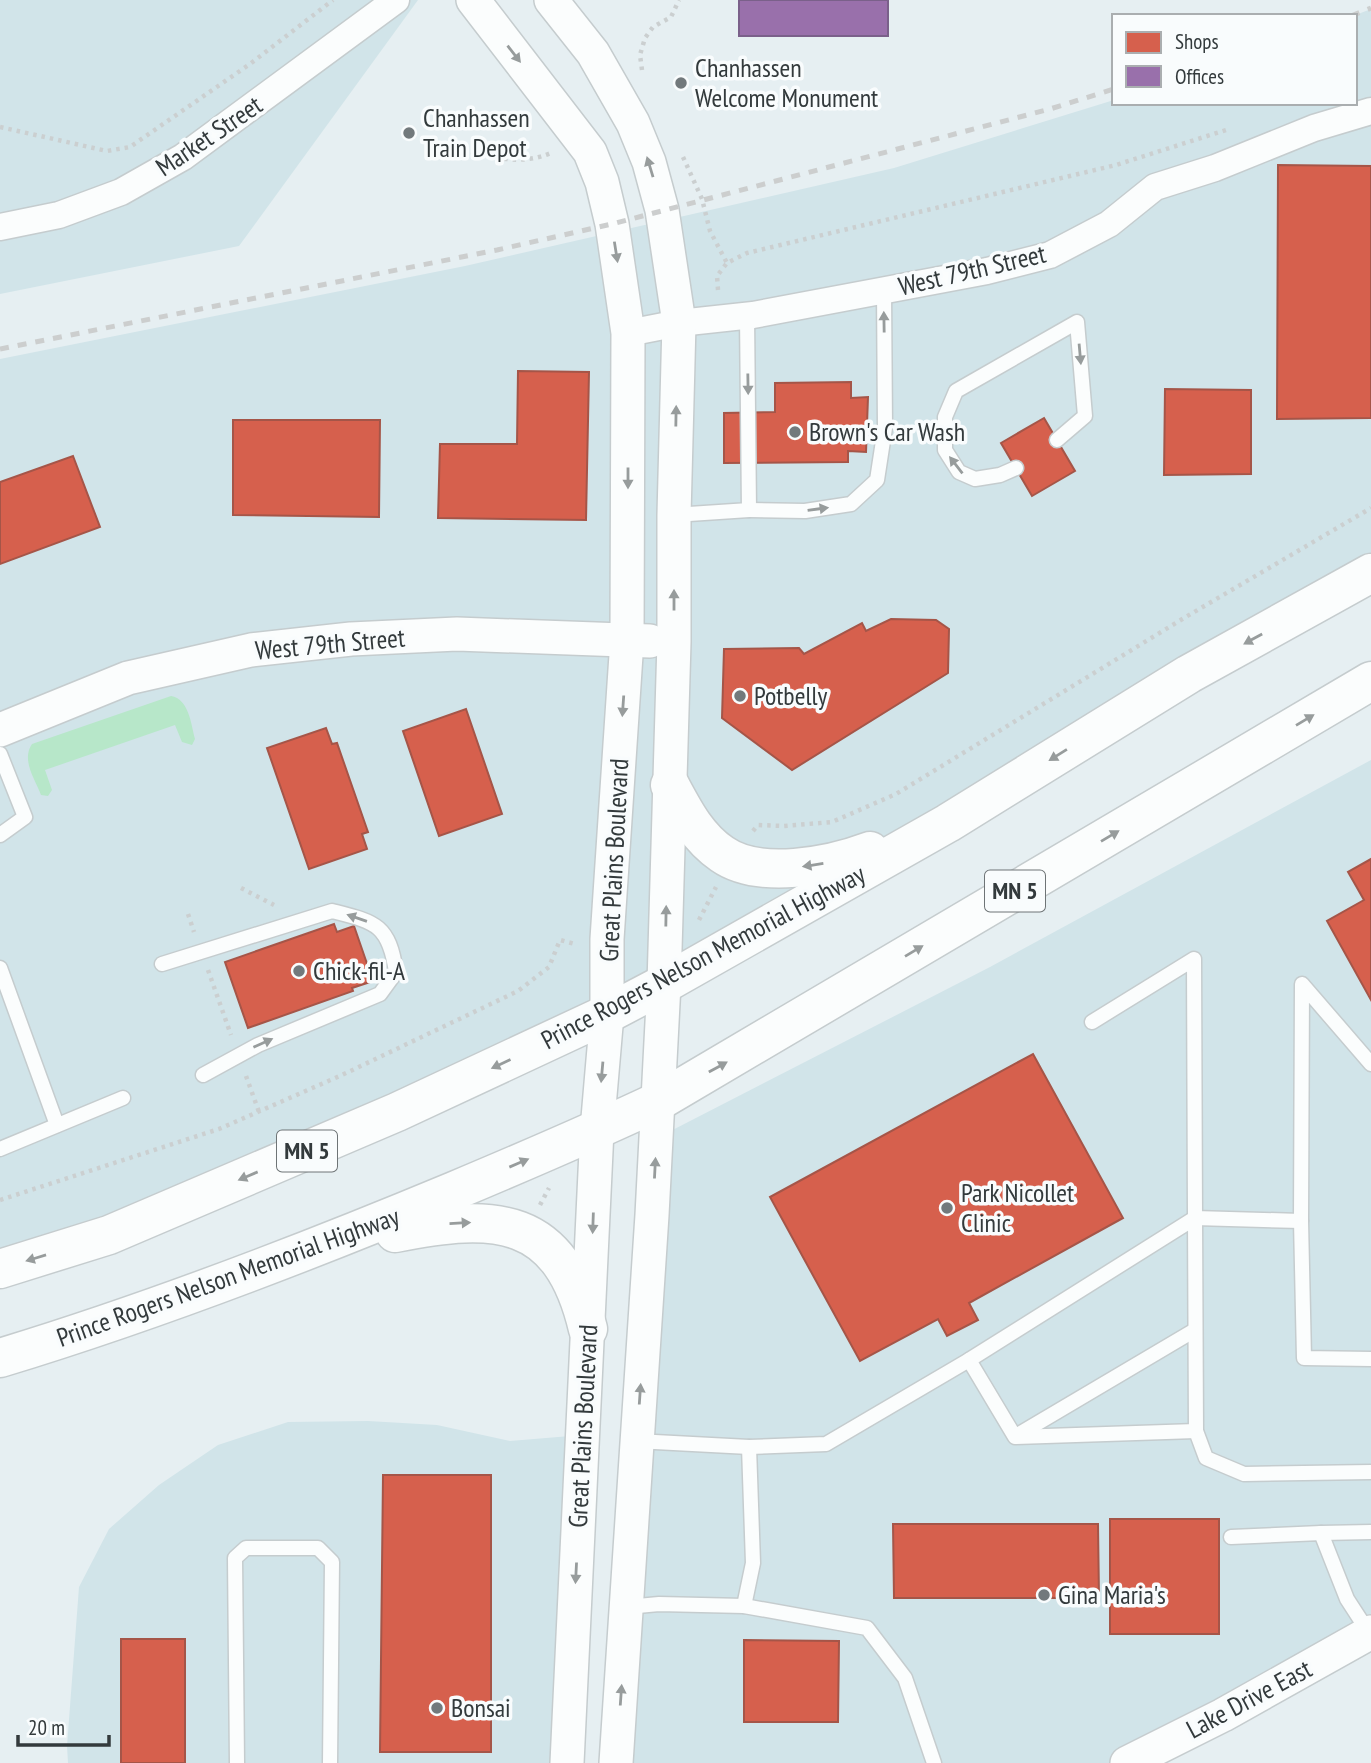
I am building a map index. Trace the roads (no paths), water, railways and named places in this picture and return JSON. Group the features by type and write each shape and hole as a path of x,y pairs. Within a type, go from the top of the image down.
{"main road":[{"name":"Prince Rogers Nelson Memorial Highway","path":"0,1269 109,1235 397,1112 607,1014 948,823 1189,674 1371,573"},
{"name":"Prince Rogers Nelson Memorial Highway","path":"0,1358 105,1326 321,1247 659,1101 1371,681"},
{"path":"670,785 694,827 721,853 747,864 775,869 818,865 865,853 948,823"},
{"path":"321,1247 434,1225 460,1222 504,1225 524,1232 554,1254 576,1289 588,1329"}],"street":[{"name":"Market Street","path":"0,227 59,215 121,192 183,157 396,0"},
{"name":"Great Plains Boulevard","path":"472,0 590,152 602,182 612,224 628,333 627,640 607,939 607,1014 597,1130 567,1763"},
{"name":"Great Plains Boulevard","path":"551,0 593,53 633,123 645,152 662,210 678,323 674,642 659,1101 616,1763"},
{"name":"West 79th Street","path":"628,333 678,323 734,317 987,271 1050,255 1109,224 1156,187 1214,168 1314,128 1371,111"},
{"name":"West 79th Street","path":"0,730 128,678 251,650 351,639 457,634 674,642"},
{"name":"Lake Drive East","path":"1126,1763 1223,1715 1370,1633"}],"lane":[{"path":"674,515 750,510 805,511 851,504 877,480 885,428 884,290"},
{"path":"734,317 750,510"},
{"path":"1016,468 1000,475 975,479 959,472 945,450 946,417 956,391 1077,322 1085,416 1057,440"},
{"path":"0,754 25,817 0,835"},
{"path":"162,964 332,911 377,926 393,947 396,972 380,994 239,1055 203,1075"},
{"path":"1093,1023 1194,959 1196,1431 1206,1458 1244,1474 1371,1472"},
{"path":"0,968 57,1125"},
{"path":"1371,1064 1302,985 1301,1221 1304,1358 1371,1359"},
{"path":"0,1149 123,1098"},
{"path":"636,1441 749,1447 825,1444 969,1360 1195,1218 1301,1221"},
{"path":"1015,1437 1195,1330"},
{"path":"969,1360 1015,1437"},
{"path":"1015,1437 1196,1431"},
{"path":"744,1606 753,1563 749,1447"},
{"path":"1231,1536 1371,1532"},
{"path":"1321,1533 1347,1599 1370,1633"},
{"path":"237,1763 235,1558 246,1548 318,1548 332,1562 330,1763"},
{"path":"627,1607 659,1604 744,1606 867,1628 905,1678 934,1763"}],"railway":[{"path":"1356,14 1371,8"},
{"path":"0,349 497,250 612,224 1050,109 1112,90"}],"place":[{"name":"Chanhassen Welcome Monument","path":"681,83"},
{"name":"Chanhassen Train Depot","path":"409,133"},
{"name":"Brown's Car Wash","path":"795,432"},
{"name":"Potbelly","path":"740,696"},
{"name":"Chick-fil-A","path":"299,971"},
{"name":"Park Nicollet Clinic","path":"947,1208"},
{"name":"Gina Maria's","path":"1044,1595"},
{"name":"Bonsai","path":"437,1708"}]}
